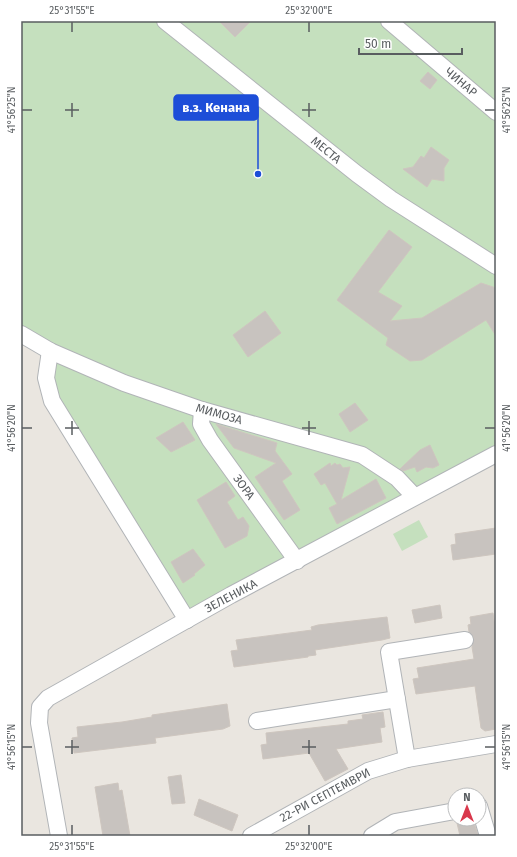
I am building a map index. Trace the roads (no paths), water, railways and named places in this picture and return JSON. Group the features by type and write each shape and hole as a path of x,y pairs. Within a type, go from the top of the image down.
{"street":[{"name":"МЕСТА","path":"165,21 357,174 391,199 496,266"},
{"name":"ЧИНАР","path":"389,21 496,112"},
{"name":"МИМОЗА","path":"21,334 50,351 124,383 202,410 362,455 397,478 414,496"},
{"path":"50,351 46,378 52,401 187,620"},
{"name":"ЗОРА","path":"202,410 201,424 210,440 296,561"},
{"name":"ЗЕЛЕНИКА","path":"59,836 39,724 40,707 48,698 414,496 496,454"},
{"path":"407,759 389,652 465,640"},
{"path":"257,721 396,699"},
{"name":"22-РИ СЕПТЕМВРИ","path":"251,836 350,779 368,771 407,759 496,744"},
{"path":"372,836 395,822 447,812"}],"place":[{"name":"в.з. Кенана","path":"258,174"}]}
